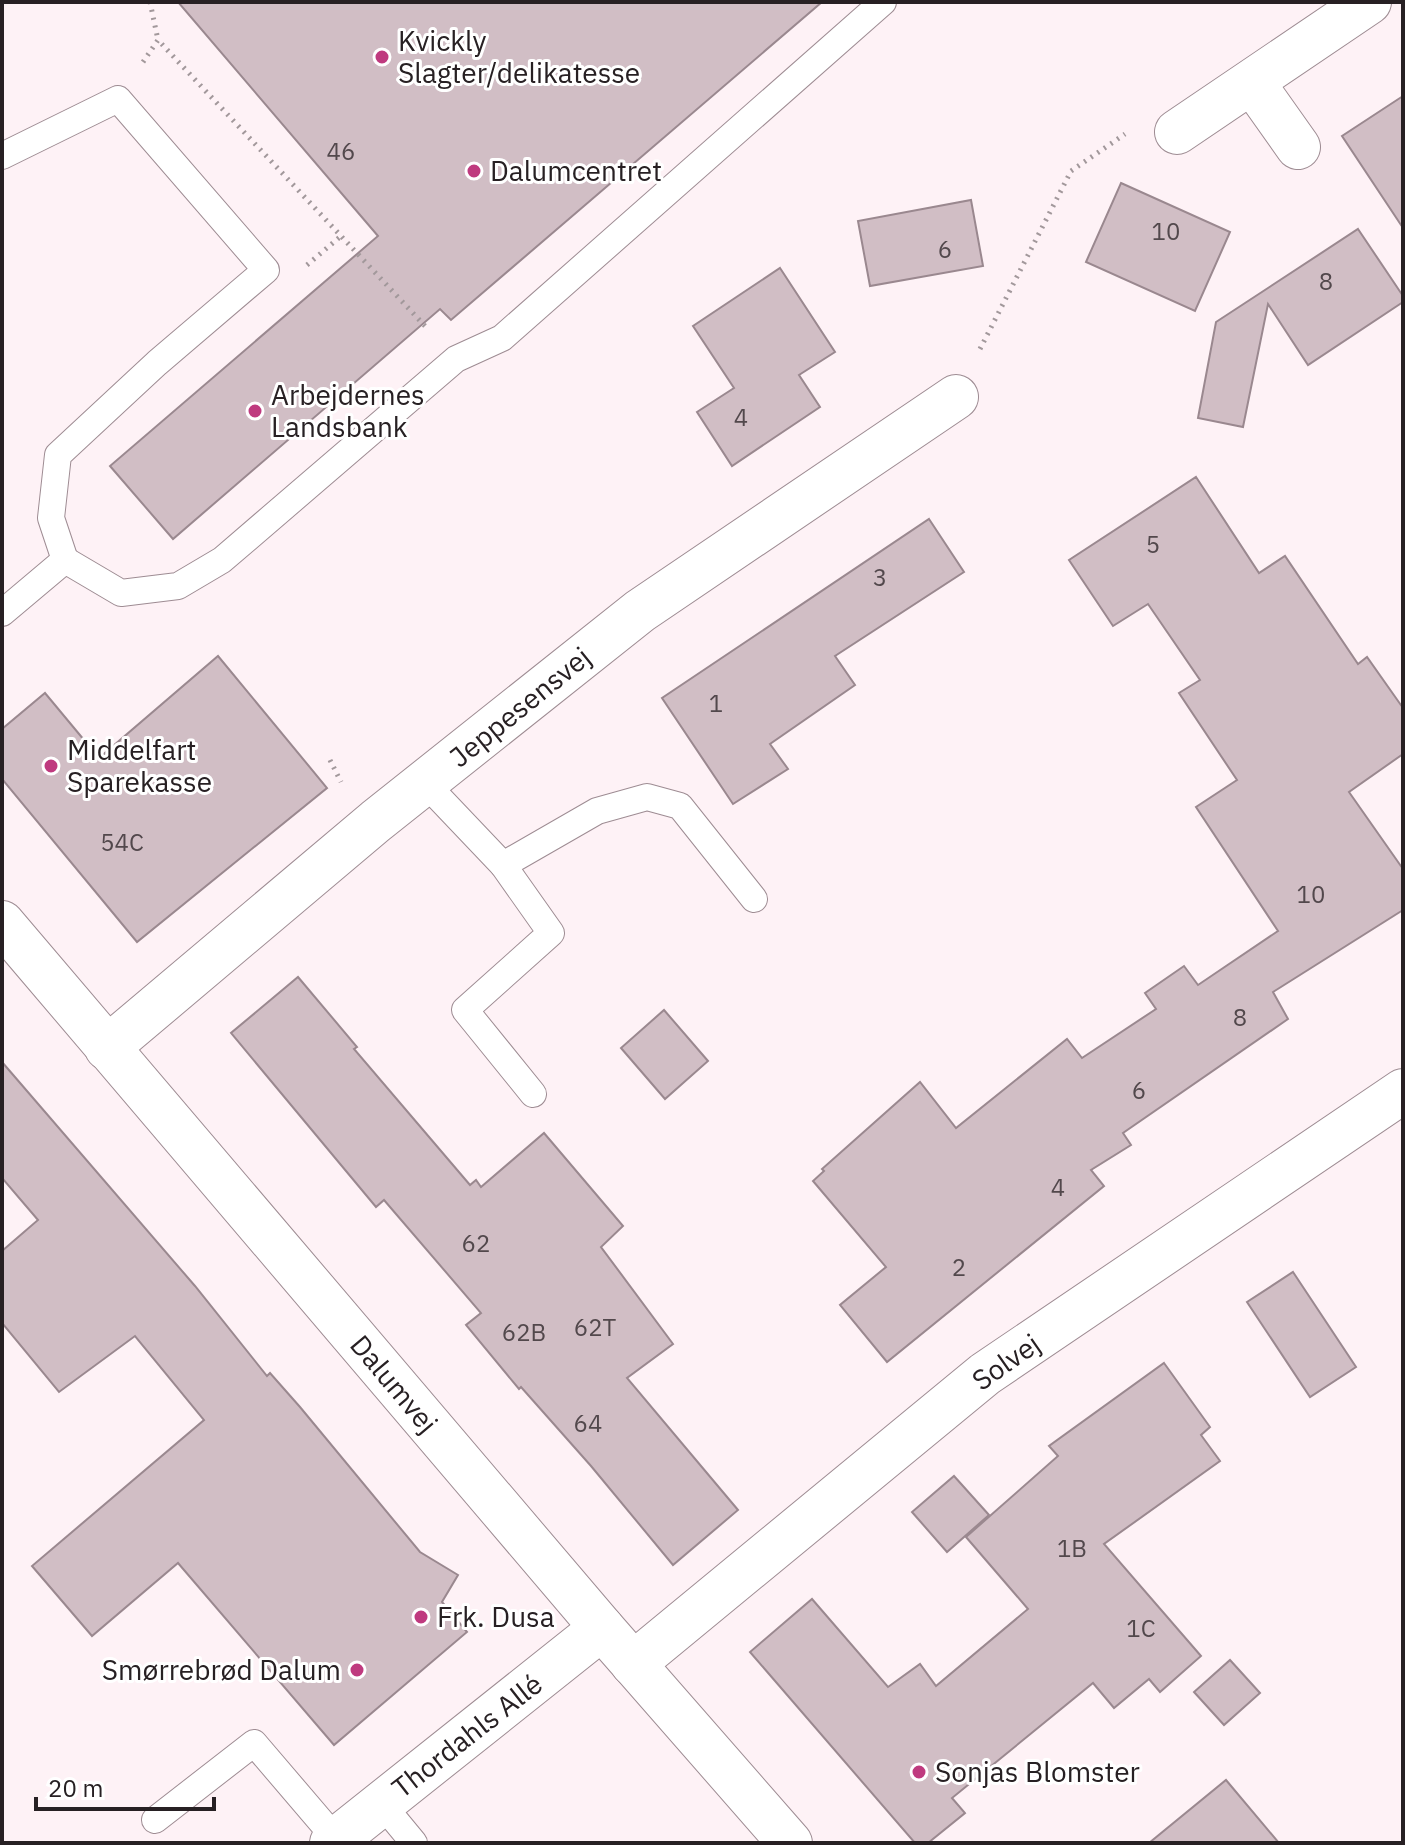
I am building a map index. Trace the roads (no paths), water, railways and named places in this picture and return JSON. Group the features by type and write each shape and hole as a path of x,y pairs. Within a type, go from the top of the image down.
{"street":[{"path":"1177,132 1369,2"},
{"path":"1252,82 1298,147"},
{"name":"Jeppesensvej","path":"107,1048 376,821 640,611 956,397"},
{"name":"Dalumvej","path":"2,923 633,1664 776,1838"},
{"name":"Solvej","path":"633,1664 985,1374 1403,1091"},
{"name":"Thordahls Allé","path":"334,1841 602,1628"}],"lane":[{"path":"2,156 118,99 266,270 157,363 58,455 51,518 65,560 121,593 178,586 222,560 456,359 502,338 883,2"},
{"path":"2,613 65,560"},
{"path":"425,783 503,865 551,933 465,1010 533,1094"},
{"path":"503,865 597,811 647,797 680,806 754,899"},
{"path":"155,1820 254,1743 334,1841"},
{"path":"381,1803 414,1843"}],"place":[{"name":"Kvickly Slagter/delikatesse","path":"382,57"},
{"name":"Dalumcentret","path":"474,171"},
{"name":"Arbejdernes Landsbank","path":"255,411"},
{"name":"Middelfart Sparekasse","path":"51,766"},
{"name":"Frk. Dusa","path":"421,1617"},
{"name":"Smørrebrød Dalum","path":"357,1670"},
{"name":"Sonjas Blomster","path":"919,1772"}]}
